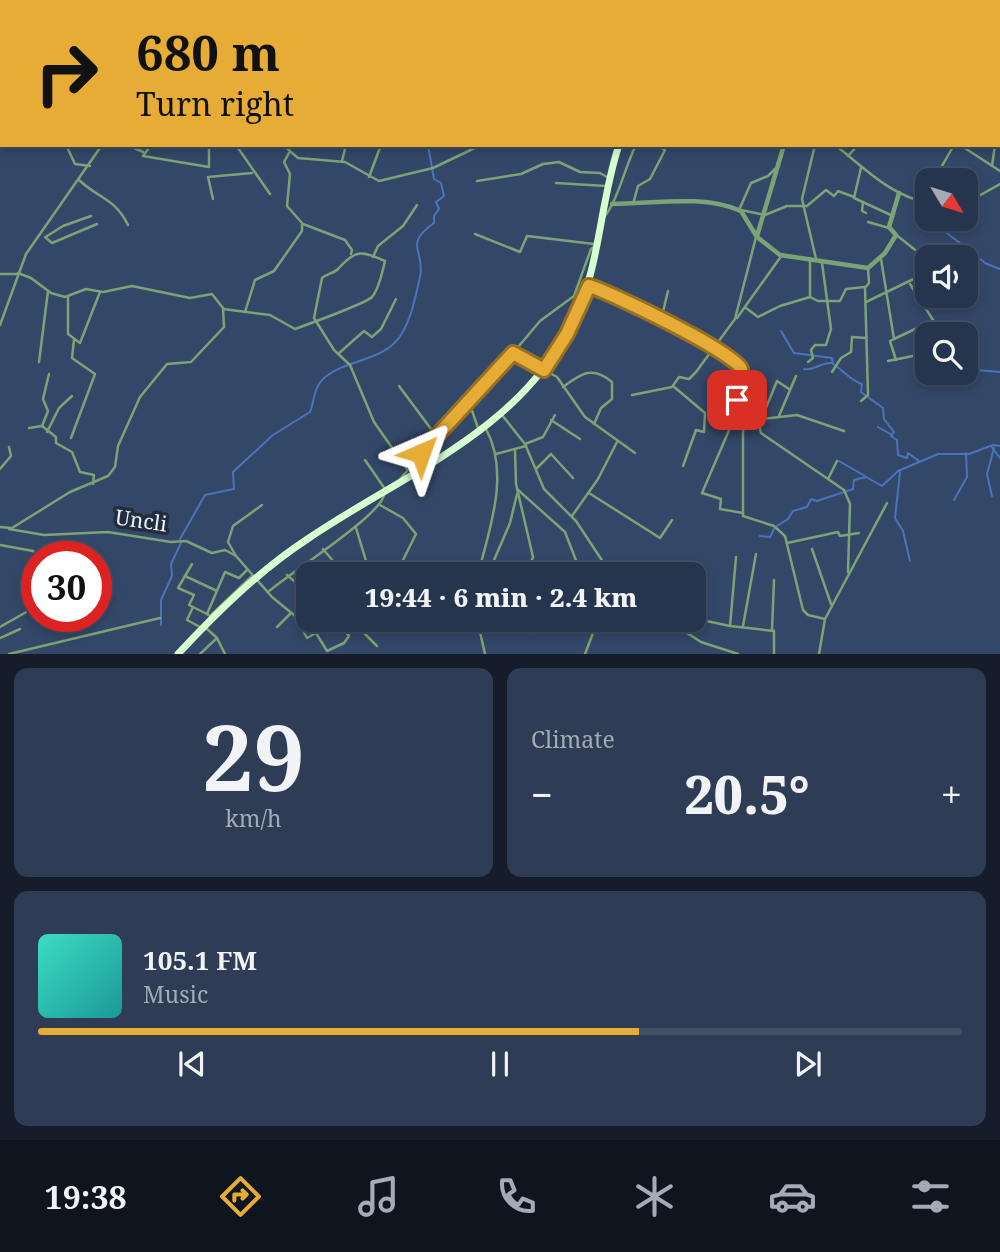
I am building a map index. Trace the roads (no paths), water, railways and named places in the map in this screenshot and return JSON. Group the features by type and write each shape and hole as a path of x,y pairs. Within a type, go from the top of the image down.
{"highway":[{"path":"178,653 213,614 253,577 309,537 483,430 502,415 544,370 567,334 589,286 596,245 608,211 610,181 619,147"}],"street":[{"path":"67,147 75,164 90,166"},
{"path":"0,325 28,250 102,147"},
{"path":"132,147 143,152 143,156 210,167 209,147"},
{"path":"143,152 149,147"},
{"path":"237,147 252,173 270,194"},
{"path":"284,147 289,153 301,159 342,161 379,181 432,168 477,147"},
{"path":"342,161 346,147"},
{"path":"369,177 380,147"},
{"path":"608,211 635,147"},
{"path":"633,204 637,187 650,178 665,150 660,147"},
{"path":"735,319 783,147"},
{"path":"808,362 813,358 811,350 815,345 826,345 831,329 802,199 815,147"},
{"path":"838,147 878,182 915,199"},
{"path":"848,156 856,147"},
{"path":"941,168 953,147"},
{"path":"963,147 1000,171"},
{"path":"992,166 995,147"},
{"path":"289,153 284,162 290,174 287,206 301,222 346,240 353,253"},
{"path":"477,181 521,174 559,162 579,171 600,173 610,181"},
{"path":"740,211 751,183 766,177 778,166"},
{"path":"854,197 861,167"},
{"path":"213,199 208,177 252,173"},
{"path":"556,183 620,179"},
{"path":"79,180 100,198 118,206 128,225"},
{"path":"978,196 1000,184"},
{"path":"608,211 633,204 704,202 764,214 787,206 813,203 826,190 834,196 838,191 854,197 893,216"},
{"path":"889,228 899,193"},
{"path":"863,202 862,211 866,213"},
{"path":"373,257 378,246 403,226 418,205"},
{"path":"740,211 757,236 782,256 868,268"},
{"path":"45,237 62,226 91,216"},
{"path":"244,314 254,282 274,271 287,256 302,231 301,222"},
{"path":"868,222 889,228 915,250"},
{"path":"41,233 52,243 97,224"},
{"path":"401,482 400,478 407,469 541,320 575,296 596,245 527,236 520,253 475,234"},
{"path":"894,339 881,259 895,234"},
{"path":"868,268 889,248"},
{"path":"223,309 244,314 270,315 293,329 367,301 374,295 385,262 353,253"},
{"path":"353,253 336,271 323,278 316,320 338,354 351,365 374,422 407,469"},
{"path":"632,395 673,386 679,377 691,378 746,308 782,256"},
{"path":"810,297 816,259"},
{"path":"746,308 758,317 779,306 810,297 827,302 841,301 846,289 865,287 869,283 868,268"},
{"path":"0,274 18,274 31,278 48,291 68,297 86,289 100,292 134,286 188,298 212,294 223,309 223,328 202,352 188,363 169,363 156,375 130,414 117,450 114,469 106,478 70,492 9,528"},
{"path":"866,302 915,279"},
{"path":"896,360 890,341 933,321 909,282"},
{"path":"589,286 714,347 741,367 733,421 702,493 721,499 720,509 743,513"},
{"path":"861,401 868,395 865,287"},
{"path":"661,320 668,290"},
{"path":"39,362 48,291"},
{"path":"68,297 68,334 80,343 100,292"},
{"path":"338,354 364,331 371,337 380,330 396,299"},
{"path":"832,372 841,358 851,352 852,337 866,338"},
{"path":"71,438 95,374 72,358 74,340"},
{"path":"513,353 558,378 582,415 635,453"},
{"path":"888,361 915,356"},
{"path":"563,387 579,374 590,372 601,373 612,382 612,399 601,408 594,424"},
{"path":"42,426 48,410 43,399 49,374"},
{"path":"779,416 796,376"},
{"path":"789,389 777,382 760,420 761,432 844,490 850,504 848,572"},
{"path":"399,386 437,437"},
{"path":"673,386 705,413 704,432 696,430 683,466"},
{"path":"47,432 59,408 72,396"},
{"path":"469,402 496,454 494,511 481,562"},
{"path":"502,415 526,445 547,492 572,516 602,562"},
{"path":"496,454 515,451 543,437 555,415"},
{"path":"733,421 797,415 844,431"},
{"path":"551,420 580,439"},
{"path":"742,421 745,518 776,527 787,543 804,613 825,619"},
{"path":"42,426 55,437 55,443 72,452 80,472 94,475 93,484"},
{"path":"29,428 42,426"},
{"path":"572,516 589,493 617,442"},
{"path":"0,469 11,455 9,447"},
{"path":"515,451 513,464 533,557 531,562"},
{"path":"536,469 551,454 573,478"},
{"path":"268,593 287,575 356,528 380,505 385,498 384,492 365,460"},
{"path":"828,479 837,461"},
{"path":"517,490 565,532 576,562"},
{"path":"493,562 510,523 517,490"},
{"path":"589,493 660,538 672,520"},
{"path":"819,653 825,619 831,604 887,503"},
{"path":"262,505 232,528 228,542 236,556 268,593 291,613 307,638 316,633 327,651 345,642 349,634"},
{"path":"380,505 407,521 416,534 402,562"},
{"name":"Uncli","path":"0,527 44,535 87,531 186,541 212,553 223,550 236,556"},
{"path":"356,528 366,562"},
{"path":"787,543 838,532 840,536 859,533"},
{"path":"0,545 21,549"},
{"path":"323,549 334,562"},
{"path":"812,549 831,604"},
{"path":"743,626 756,554"},
{"path":"730,626 736,557"},
{"path":"192,564 178,588 194,595 189,605 213,614 217,591 225,572 239,578 247,570"},
{"path":"287,575 296,583"},
{"path":"185,576 217,591"},
{"path":"772,631 774,580"},
{"path":"193,607 187,620 204,627 217,638 225,653"},
{"path":"277,627 291,613"},
{"path":"0,627 21,615"},
{"path":"9,653 160,618"},
{"path":"706,621 772,631 776,633 774,653"},
{"path":"0,638 20,629"},
{"path":"364,632 377,646"},
{"path":"480,632 485,653"},
{"path":"585,653 593,632"},
{"path":"686,632 701,642 738,653"},
{"path":"200,653 217,638"}],"waterway":[{"path":"180,539 205,495 234,489 233,472 273,435 310,412 316,390 323,379 342,367 385,350 401,335 411,314 420,277 417,243 424,231 434,223 434,216 439,209 436,202 444,196 441,183 434,179 428,147"},
{"path":"944,231 984,262"},
{"path":"985,263 1000,269"},
{"path":"781,331 794,353 832,358 833,364 862,384 861,392 883,408 884,419 894,432 891,436 897,440 898,455 907,458 908,453 919,461"},
{"path":"804,369 832,363"},
{"path":"978,370 1000,372"},
{"path":"878,427 892,435"},
{"path":"777,526 788,519 793,511 807,507 811,499 817,501 853,489 854,480 866,477 882,486 898,471 938,454 969,454 993,445 1000,446"},
{"path":"991,446 1000,458"},
{"path":"992,496 987,474 994,448"},
{"path":"954,500 967,477 966,453"},
{"path":"839,461 865,476"},
{"path":"900,472 895,518 903,531 910,561"},
{"path":"760,536 770,537 774,529"},
{"path":"161,625 161,600 172,576 171,564 181,543"}]}
